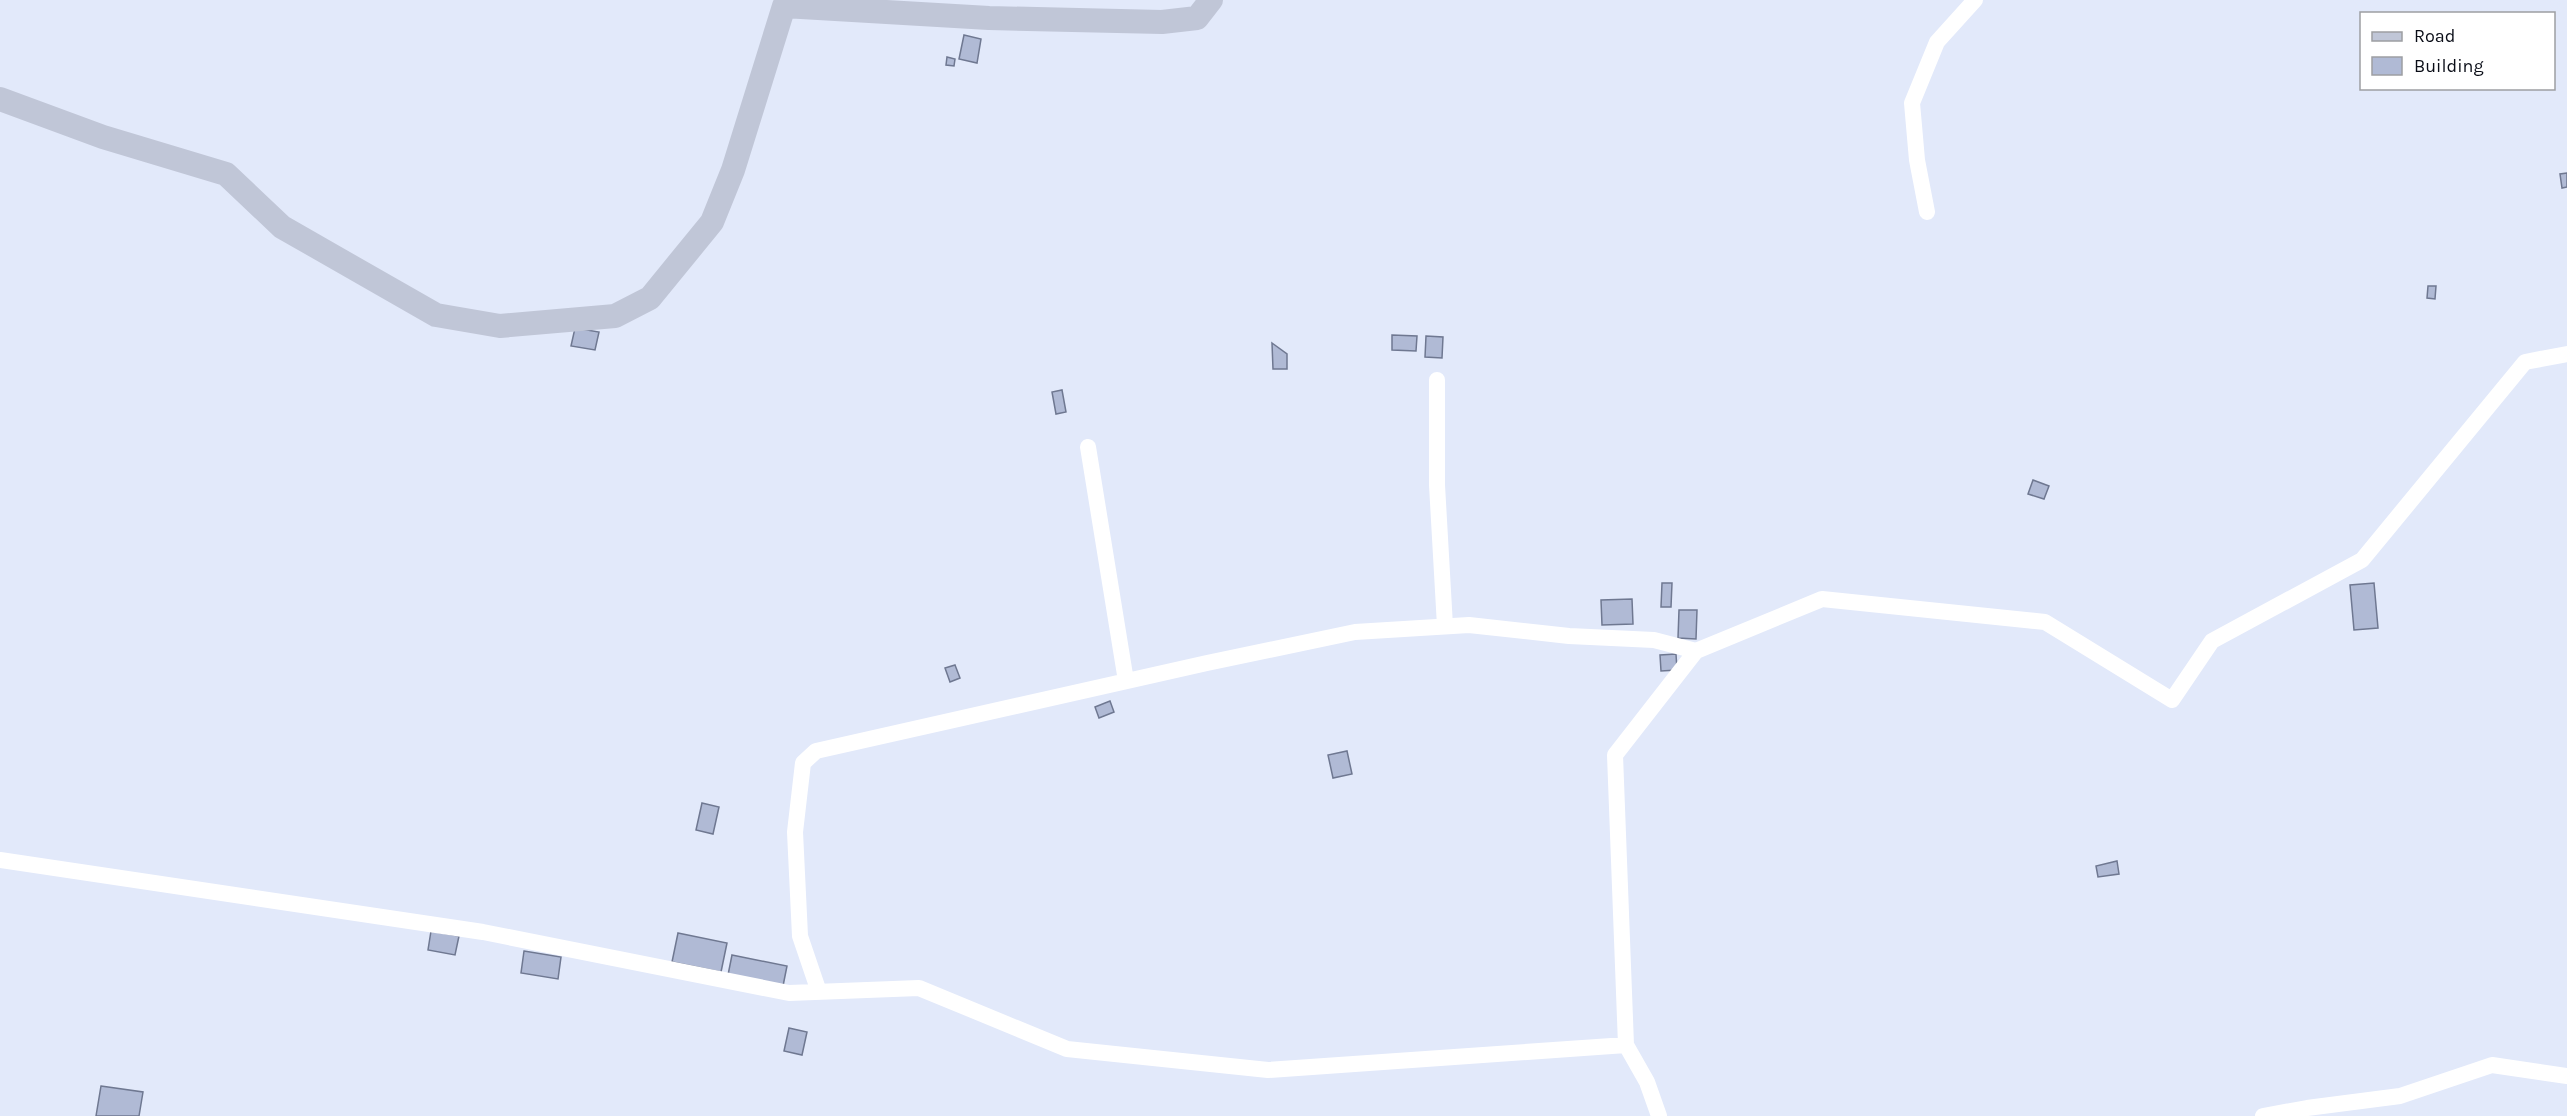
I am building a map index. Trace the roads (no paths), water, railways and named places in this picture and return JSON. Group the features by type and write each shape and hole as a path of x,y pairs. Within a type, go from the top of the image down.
{"street":[{"path":"0,99 103,137 226,174 282,227 436,315 500,326 615,316 650,298 712,222 733,170 784,6 989,18 1162,22 1197,18 1211,0"},
{"path":"1927,212 1917,160 1912,103 1937,42 1975,0"},
{"path":"1659,1116 1647,1082 1626,1045 1615,755 1696,651 1822,599 2045,622 2172,700 2212,641 2362,560 2524,362 2567,354"},
{"path":"1437,380 1437,485 1446,626"},
{"path":"1088,447 1126,681"},
{"path":"819,992 800,936 795,832 803,763 816,752 1126,681 1356,632 1469,625 1569,636 1654,640 1696,651"},
{"path":"0,860 483,932 789,993 919,988 1067,1048 1268,1070 1626,1045"},
{"path":"2263,1116 2400,1096 2492,1065 2567,1076"}]}
